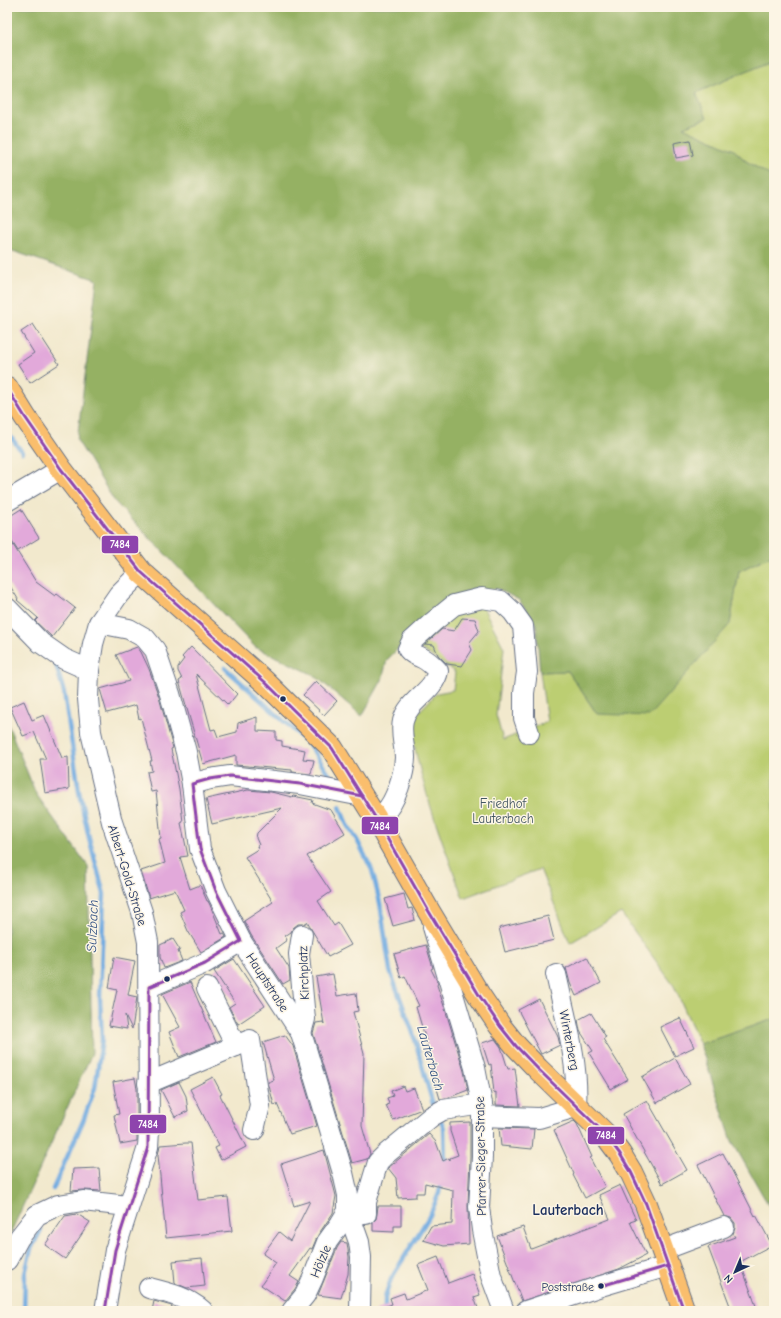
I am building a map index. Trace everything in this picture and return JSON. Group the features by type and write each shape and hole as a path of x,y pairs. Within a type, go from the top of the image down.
{"main road":[{"path":"7,388 61,469 142,572 243,663 332,748 375,817 479,995 500,1026 516,1046 605,1134 631,1172 646,1204 684,1311"}],"street":[{"path":"7,501 61,469"},
{"name":"Albert-Gold-Straße","path":"105,1311 115,1250 148,1147 148,942 142,912 112,822 91,732 88,699 89,670 93,644 99,623 119,594 142,572"},
{"path":"375,817 383,813 389,806 399,786 404,759 402,739 403,721 410,708 436,680 438,672 430,662 422,657 413,655 408,649 412,641 417,636 454,605 482,598 500,600 513,612 523,626 527,672 524,693 524,718 529,733"},
{"path":"7,608 41,643 57,654 89,670"},
{"name":"Hauptstraße","path":"99,623 129,629 145,638 155,650 170,694 186,752 192,784 200,849 216,891 241,941 301,1033 348,1195 357,1213 361,1257 360,1311"},
{"path":"192,784 210,778 230,776 300,784 362,796"},
{"name":"Pfarrer-Sieger-Straße","path":"428,910 475,1068 482,1110 482,1157 479,1207 491,1276 504,1311"},
{"name":"Kirchplatz","path":"301,1033 305,1019 299,954 302,935"},
{"path":"149,987 205,963 241,941"},
{"name":"Winterberg","path":"556,974 576,1067 576,1107"},
{"path":"207,988 236,1046"},
{"path":"148,1083 250,1040 260,1105 254,1130"},
{"path":"357,1213 366,1202 378,1162 438,1113 482,1110 539,1118 576,1107"},
{"path":"7,1260 19,1238 37,1215 58,1205 83,1201 128,1206"},
{"name":"Hölzle","path":"292,1311 307,1303 313,1278 327,1242 340,1224 357,1213"},
{"path":"526,1311 602,1286 666,1258 724,1227"},
{"path":"149,1288 182,1297 196,1304 203,1311"}],"green space":[{"path":"7,7 774,7 774,59 696,93 707,118 683,127 734,150 746,161 774,178 774,554 739,571 730,624 649,716 597,714 568,671 540,672 536,624 519,600 498,589 477,590 419,627 387,660 382,680 362,716 314,675 255,647 115,502 77,440 97,280 7,249"},
{"path":"774,59 774,178 746,161 734,150 682,127 707,118 695,93"},
{"name":"Friedhof Lauterbach","path":"774,554 774,1019 700,1044 674,986 621,913 570,943 540,869 463,898 439,833 425,789 410,721 437,693 453,690 455,672 415,645 452,612 482,605 504,648 496,715 503,740 547,722 540,672 568,671 597,714 730,624 739,571"},
{"path":"7,722 36,794 88,866 92,1053 7,1241"},
{"path":"774,1019 774,1215 732,1141 700,1044"}],"building":[{"path":"690,140 693,155 676,158 674,143"},
{"path":"33,324 59,364 30,383 18,364 34,353 21,332"},
{"path":"21,509 39,538 18,551 7,534 7,518"},
{"path":"7,535 36,582 55,596 57,594 75,608 52,637 35,621 38,618 17,600 18,599 7,581"},
{"path":"462,618 475,619 479,631 469,643 472,650 462,666 447,664 438,655 434,645 425,644 442,629 454,631"},
{"path":"137,647 149,669 159,697 173,748 171,749 179,789 183,822 181,823 188,856 180,857 190,889 200,885 222,934 224,933 226,937 201,952 188,931 180,912 184,910 175,890 149,898 141,871 165,863 159,839 161,838 156,791 151,792 147,772 152,771 150,761 152,761 141,718 139,719 136,705 107,713 100,689 129,681 116,655"},
{"path":"191,647 237,694 228,705 196,674 211,730 215,729 218,737 237,732 238,723 257,717 257,731 276,732 276,740 282,741 282,746 305,750 303,759 314,760 311,774 292,772 292,770 236,765 236,755 203,764 179,681 182,679 178,671 178,667 184,659 182,657"},
{"path":"316,681 337,701 324,715 303,695"},
{"path":"24,701 32,720 44,715 62,758 68,757 69,789 45,793 40,759 46,759 34,732 23,736 10,707"},
{"path":"248,790 271,792 313,800 312,803 331,810 345,833 307,856 331,892 318,901 334,926 338,923 351,945 328,957 307,922 304,924 298,924 285,936 287,940 276,948 289,968 290,980 283,984 251,935 244,921 273,902 245,857 258,849 257,846 259,845 256,838 257,833 282,808 212,824 206,799"},
{"path":"404,894 408,909 412,908 415,920 393,926 385,899"},
{"path":"548,916 554,940 505,952 499,928"},
{"path":"173,939 180,950 178,951 182,961 164,968 160,957 160,945"},
{"path":"426,945 433,968 431,969 438,983 437,985 464,1071 468,1090 440,1099 431,1068 434,1067 416,1007 419,1006 405,976 401,978 394,954"},
{"path":"114,957 135,961 128,995 137,997 132,1029 125,1015 127,1029 109,1026 117,990 109,988"},
{"path":"587,957 601,983 576,996 570,983 566,968"},
{"path":"234,959 265,1006 238,1024 229,1007 235,1003 214,971"},
{"path":"333,974 337,996 356,993 358,1011 353,1012 364,1053 362,1126 370,1154 367,1159 352,1163 313,1033 316,1023 323,1022 324,1024 316,977"},
{"path":"190,982 216,1042 179,1057 169,1032 180,1027 162,994"},
{"path":"539,999 558,1037 560,1045 541,1054 518,1010"},
{"path":"591,1013 606,1037 603,1039 628,1079 611,1089 589,1053 593,1051 580,1031 578,1020"},
{"path":"680,1018 694,1047 675,1056 660,1027"},
{"path":"285,1035 293,1046 317,1126 290,1134 277,1104 274,1105 268,1082 274,1080 263,1042"},
{"path":"495,1039 501,1047 508,1069 515,1068 520,1106 496,1105 496,1092 494,1093 491,1064 489,1065 482,1043"},
{"path":"675,1058 690,1084 657,1103 642,1077"},
{"path":"213,1077 222,1094 220,1095 246,1147 221,1160 215,1148 219,1146 190,1089"},
{"path":"135,1078 137,1089 137,1141 120,1144 114,1115 119,1114 113,1082"},
{"path":"179,1082 186,1096 188,1111 175,1117 161,1090"},
{"path":"403,1086 405,1091 414,1088 422,1109 393,1120 386,1105 389,1104 387,1098 393,1096 391,1091"},
{"path":"647,1100 687,1170 662,1184 623,1114"},
{"path":"574,1121 577,1124 592,1157 590,1158 605,1187 585,1198 573,1175 574,1174 554,1130"},
{"path":"470,1122 468,1206 469,1244 444,1246 423,1240 431,1226 452,1224 453,1190 425,1183 424,1193 416,1193 416,1197 398,1198 396,1178 388,1168 429,1134 436,1142 443,1161 449,1158 450,1160 450,1158 458,1155 450,1131 450,1123"},
{"path":"499,1128 534,1129 532,1149 501,1146"},
{"path":"191,1143 198,1200 228,1197 232,1231 166,1238 158,1155 160,1145"},
{"path":"324,1150 336,1196 333,1213 318,1235 312,1249 310,1248 290,1276 299,1282 285,1301 261,1285 276,1263 263,1254 279,1232 290,1241 310,1201 294,1206 281,1164"},
{"path":"723,1153 755,1216 756,1215 772,1245 740,1262 756,1306 743,1311 732,1311 708,1247 735,1237 733,1234 735,1223 731,1218 724,1216 698,1165"},
{"path":"99,1168 101,1191 71,1191 73,1169"},
{"path":"620,1185 636,1220 630,1222 646,1255 619,1269 522,1301 497,1236 523,1227 531,1249 610,1219 599,1195"},
{"path":"378,1206 401,1206 401,1226 394,1226 394,1232 373,1231 373,1222 376,1219"},
{"path":"77,1214 90,1222 65,1259 45,1245 65,1216"},
{"path":"341,1242 347,1243 349,1257 348,1274 341,1298 318,1295 337,1248"},
{"path":"438,1257 448,1283 472,1274 480,1295 474,1297 479,1311 376,1311 392,1304 390,1298 404,1293 406,1299 428,1290 418,1265"},
{"path":"202,1258 205,1286 187,1288 175,1283 173,1261"},
{"path":"154,1301 172,1306 171,1311 152,1311"}],"waterway":[{"name":"Lauterbach","path":"7,432 22,452"},
{"name":"Sulzbach","path":"53,1189 83,1121 95,1088 102,1040 100,998 104,894 80,797 64,693 55,661"},
{"name":"Lauterbach","path":"225,668 308,743 332,779"},
{"name":"Lauterbach","path":"340,807 347,825 357,840 372,870 380,903 390,971 414,1036 435,1108"},
{"name":"Lauterbach","path":"439,1116 444,1128 445,1164"},
{"name":"Lauterbach","path":"385,1311 385,1297 391,1279 430,1215 439,1193 441,1181"},
{"name":"Sulzbach","path":"24,1311 25,1274 31,1249 41,1230"}],"transit line":[{"name":"7484","path":"7,388 61,469 141,572 265,682 332,748 375,817 479,995 500,1026 516,1046 538,1069 605,1134 620,1154 631,1172 646,1204 684,1311"},
{"name":"7484","path":"105,1311 115,1250 148,1147 149,987 205,963 241,941 216,891 200,849 192,784 230,776 300,784 362,796"},
{"name":"7484","path":"601,1286 668,1266"}],"place":[{"name":"Poststraße","path":"601,1286"}],"district":[{"name":"Lauterbach","path":"568,1210"}]}
